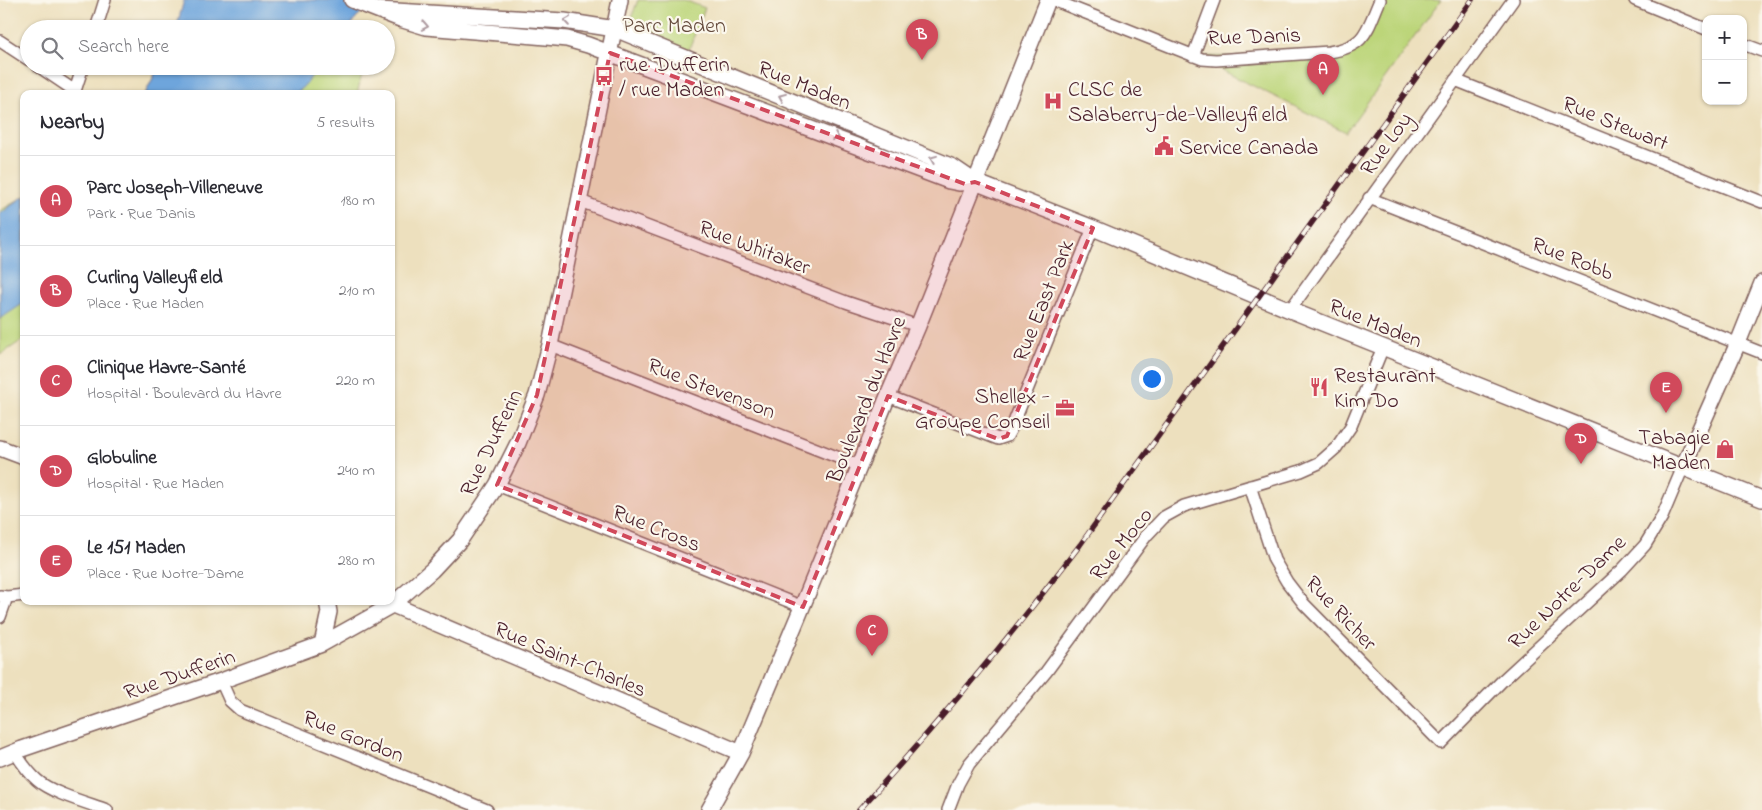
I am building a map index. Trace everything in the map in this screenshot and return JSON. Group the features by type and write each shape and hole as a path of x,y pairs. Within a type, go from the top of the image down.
{"street":[{"path":"99,20 105,0"},
{"path":"352,0 374,8"},
{"name":"Rue Dufferin","path":"395,598 432,570 460,540 498,485 518,443 537,395 550,344 620,0"},
{"name":"Boulevard du Havre","path":"709,810 741,753 803,607 1048,0"},
{"name":"Rue Danis","path":"1053,0 1193,56 1216,60 1347,49 1357,43 1365,34 1380,0"},
{"path":"1193,56 1214,0"},
{"name":"Rue Loy","path":"1290,310 1514,0"},
{"path":"1635,0 1702,27"},
{"name":"Rue Maden","path":"374,8 564,20 615,29 954,167 975,182 1762,499"},
{"name":"Rue Maden","path":"374,8 426,27 560,38 588,45 949,181 959,183 975,182"},
{"path":"0,41 20,54"},
{"path":"1747,45 1762,51"},
{"path":"51,75 72,90"},
{"path":"76,90 81,75"},
{"name":"Rue Stewart","path":"1455,80 1762,202"},
{"name":"Rue Robb","path":"1370,198 1762,352"},
{"name":"Rue Whitaker","path":"580,201 846,302 918,326"},
{"name":"Rue East Park","path":"888,396 998,439 1007,436 1093,228"},
{"name":"Rue Notre-Dame","path":"1440,743 1622,570 1645,545 1662,517 1738,343 1762,283"},
{"name":"Rue Stevenson","path":"550,344 860,466"},
{"name":"Rue Moco","path":"948,810 958,784 969,764 1046,672 1146,536 1164,517 1184,506 1300,471 1319,463 1336,448 1351,426 1383,347"},
{"path":"0,448 20,456"},
{"name":"Rue Cross","path":"498,485 803,607"},
{"name":"Rue Richer","path":"1250,486 1274,560 1287,582 1304,604 1440,743"},
{"path":"0,617 3,597 20,596"},
{"path":"322,644 329,612 328,605"},
{"name":"Rue Dufferin","path":"0,758 322,644 385,605"},
{"name":"Rue Saint-Charles","path":"393,605 741,753"},
{"name":"Rue Gordon","path":"221,681 230,701 240,710 487,810"},
{"path":"15,752 38,781 53,790 106,810"}],"highlighted area":[{"path":"610,53 965,184 975,182 1093,228 1007,436 998,439 888,396 803,607 497,485 537,395"}],"green space":[{"name":"Parc Maden","path":"638,0 684,0 705,8 687,54 627,29"},
{"path":"1382,0 1441,0 1346,132 1193,56 1349,58"},
{"path":"154,75 362,75 358,90 147,90"},
{"path":"20,198 20,342 0,355 0,211"}],"water":[{"path":"184,0 371,0 355,20 178,20"},
{"path":"154,75 313,75 299,90 147,90"},
{"path":"20,199 20,306 0,319 0,214"}],"railway":[{"path":"859,810 917,746 1027,613 1080,545 1472,0"}],"place":[{"name":"Curling Valleyfield","path":"922,60"},
{"name":"rue Dufferin / rue Maden","path":"604,76"},
{"name":"Parc Joseph-Villeneuve","path":"1323,95"},
{"name":"CLSC de Salaberry-de-Valleyfield","path":"1053,101"},
{"name":"Service Canada","path":"1164,146"},
{"name":"Restaurant Kim Do","path":"1319,387"},
{"name":"Shellex - Groupe Conseil","path":"1065,408"},
{"name":"Le 151 Maden","path":"1666,413"},
{"name":"Tabagie Maden","path":"1725,449"},
{"name":"Globuline","path":"1581,464"},
{"name":"Clinique Havre-Santé","path":"872,656"}]}
